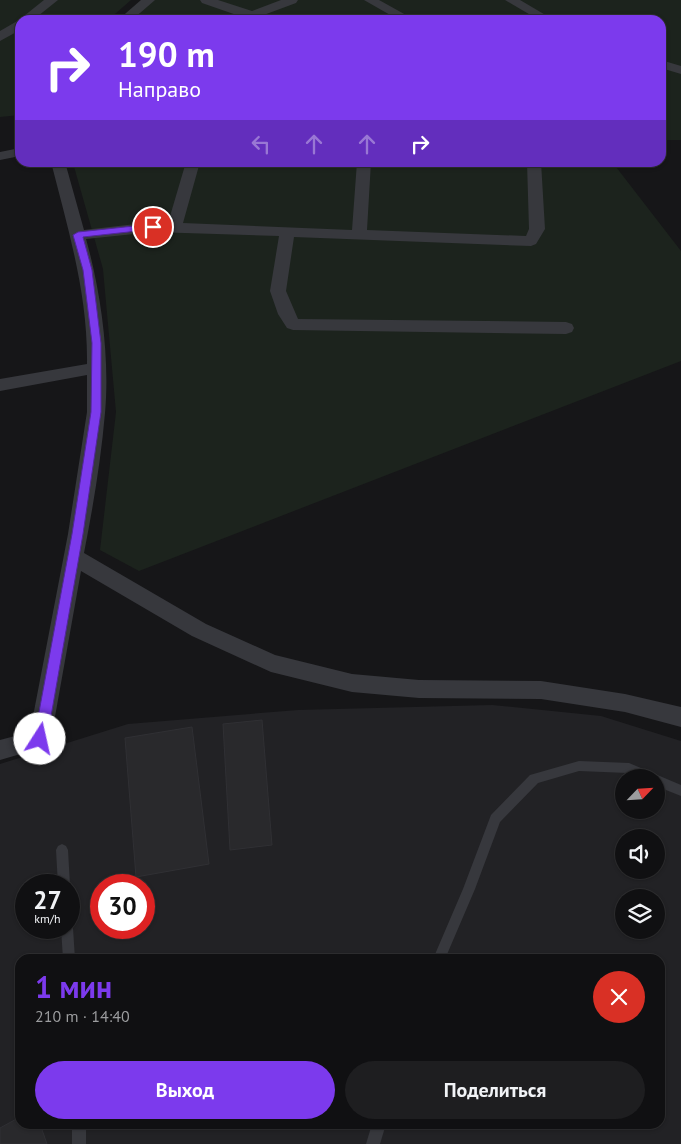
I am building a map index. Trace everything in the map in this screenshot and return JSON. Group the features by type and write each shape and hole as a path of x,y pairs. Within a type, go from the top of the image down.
{"street":[{"path":"32,15 52,0"},
{"path":"130,15 148,0"},
{"path":"206,0 247,15"},
{"path":"261,15 292,0"},
{"path":"370,0 399,15"},
{"path":"511,0 539,15"},
{"path":"0,37 15,27"},
{"path":"666,66 681,70"},
{"path":"0,156 15,153"},
{"path":"0,750 40,739 74,557 96,412 96,343 87,270 59,167"},
{"path":"174,228 192,167"},
{"path":"358,235 364,167"},
{"path":"78,235 153,227 531,240 537,229 534,167"},
{"path":"286,233 278,291 286,314 293,324 566,328"},
{"path":"0,385 96,368"},
{"path":"74,557 199,630 271,663 352,683 419,688 541,690 625,703 681,717"}],"lane":[{"path":"441,954 469,889 495,819 534,778 579,766 631,769"},
{"path":"665,784 681,791"},
{"path":"62,850 63,874"},
{"path":"68,939 69,954"},
{"path":"79,1129 79,1144"},
{"path":"373,1144 378,1129"}],"shaded area":[{"path":"0,0 131,0 114,15 15,15 15,116 0,117"},
{"path":"151,0 681,0 681,140 666,140 666,15 138,15"},
{"path":"74,167 616,167 681,251 681,361 139,571 100,550 116,412 103,269"},
{"path":"492,705 601,716 681,741 681,1144 0,1144 0,764 128,724 298,710"}],"building":[{"path":"262,720 272,845 230,850 223,724"},
{"path":"192,727 209,864 153,874 136,874 125,738"},
{"path":"15,1120 15,1129 42,1129 47,1144 0,1144 0,1128"}],"route":[{"path":"40,739 78,534 96,412 96,343 87,270 78,235 153,227"}]}
